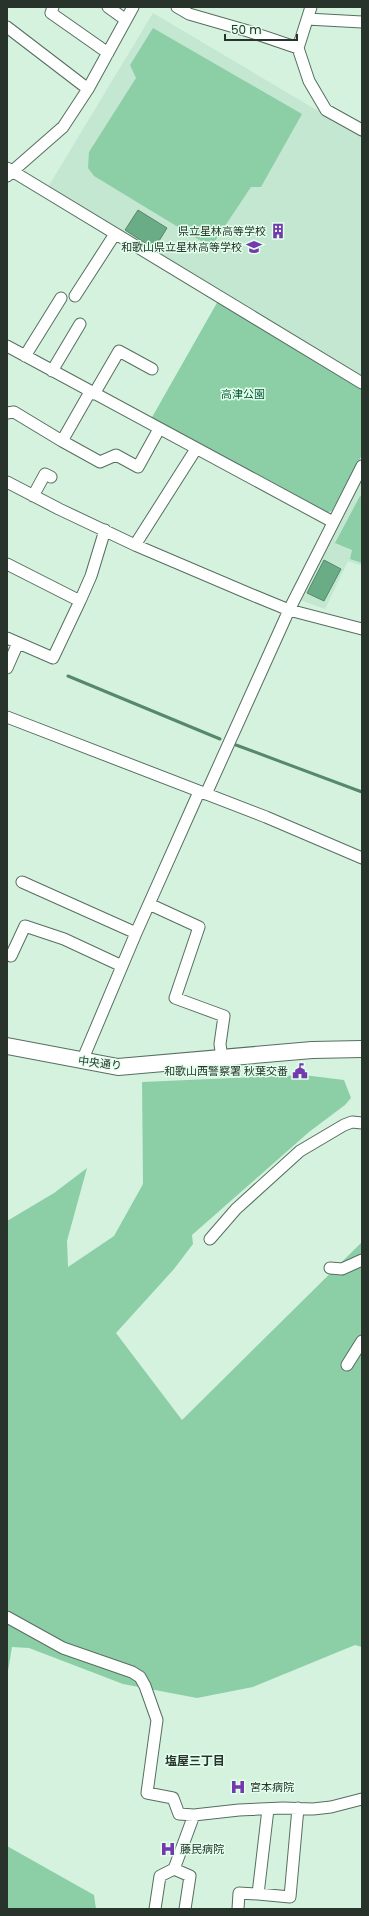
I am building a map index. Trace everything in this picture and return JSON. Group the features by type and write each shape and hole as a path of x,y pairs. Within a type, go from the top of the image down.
{"highway":[{"name":"中央通り","path":"7,1046 82,1061 118,1066 318,1049 362,1049"}],"street":[{"path":"108,7 126,20"},
{"path":"133,7 88,89 63,127 9,172 362,383"},
{"path":"177,7 189,14 248,31 298,48"},
{"path":"311,7 298,48 309,81 326,110 362,130"},
{"path":"49,9 108,53"},
{"path":"307,19 362,22"},
{"path":"7,27 88,89"},
{"path":"75,296 115,234"},
{"path":"25,356 61,298"},
{"path":"52,371 80,324"},
{"path":"7,346 333,522"},
{"path":"62,441 119,351 152,369"},
{"path":"7,413 14,412 100,462 116,455 138,468 159,429"},
{"path":"135,545 196,448"},
{"path":"82,1061 149,904 289,610 362,466"},
{"path":"33,496 45,474 51,477"},
{"path":"7,482 135,545 289,610 362,629"},
{"path":"7,638 53,658 91,576 105,530"},
{"path":"7,564 80,601"},
{"path":"7,668 18,643"},
{"path":"7,717 266,817 362,858"},
{"path":"22,882 136,932"},
{"path":"149,904 199,927 175,998 224,1016 220,1044 222,1058"},
{"path":"11,956 24,926 64,939 122,966"},
{"path":"210,1239 236,1209 300,1151 344,1125 352,1122 362,1123"},
{"path":"330,1268 342,1269 362,1260"},
{"path":"347,1365 362,1341"},
{"path":"7,1616 63,1648 132,1672 140,1677 145,1686 157,1720 147,1794 173,1798 179,1814 194,1815 239,1810 331,1807 362,1799"},
{"path":"238,1909 239,1893 290,1897 298,1808"},
{"path":"258,1894 268,1809"},
{"path":"155,1909 160,1876 174,1869 194,1815"},
{"path":"174,1869 190,1876 185,1909"}],"shaded area":[{"name":"和歌山県立星林高等学校","path":"153,13 362,137 362,379 48,187"},
{"path":"138,210 167,228 154,249 125,230"},
{"path":"362,478 362,566 348,561 325,609 300,600"},
{"path":"324,560 341,569 324,601 307,593"}],"green space":[{"path":"153,28 302,114 261,187 251,187 211,247 94,176 88,168 89,152 136,78 130,65"},
{"name":"高津公園","path":"218,301 362,388 362,455 332,511 326,513 151,419"},
{"path":"360,496 362,497 362,563 350,559 352,550 335,543"},
{"path":"304,1075 344,1080 351,1098 345,1105 309,1132 192,1235 193,1244 174,1269 116,1333 182,1420 362,1242 362,1647 355,1645 253,1687 197,1698 123,1684 29,1648 12,1647 7,1677 7,1221 54,1193 87,1168 67,1241 68,1267 114,1236 143,1184 142,1082"},
{"path":"7,1846 94,1895 96,1909 7,1909"}],"waterway":[{"path":"68,676 220,739"},
{"path":"236,745 362,792"}],"place":[{"name":"県立星林高等学校","path":"278,231"},
{"name":"和歌山県立星林高等学校","path":"254,247"},
{"name":"和歌山西警察署 秋葉交番","path":"300,1071"},
{"name":"宮本病院","path":"238,1787"},
{"name":"藤民病院","path":"168,1849"}],"district":[{"name":"塩屋三丁目","path":"195,1761"}]}
